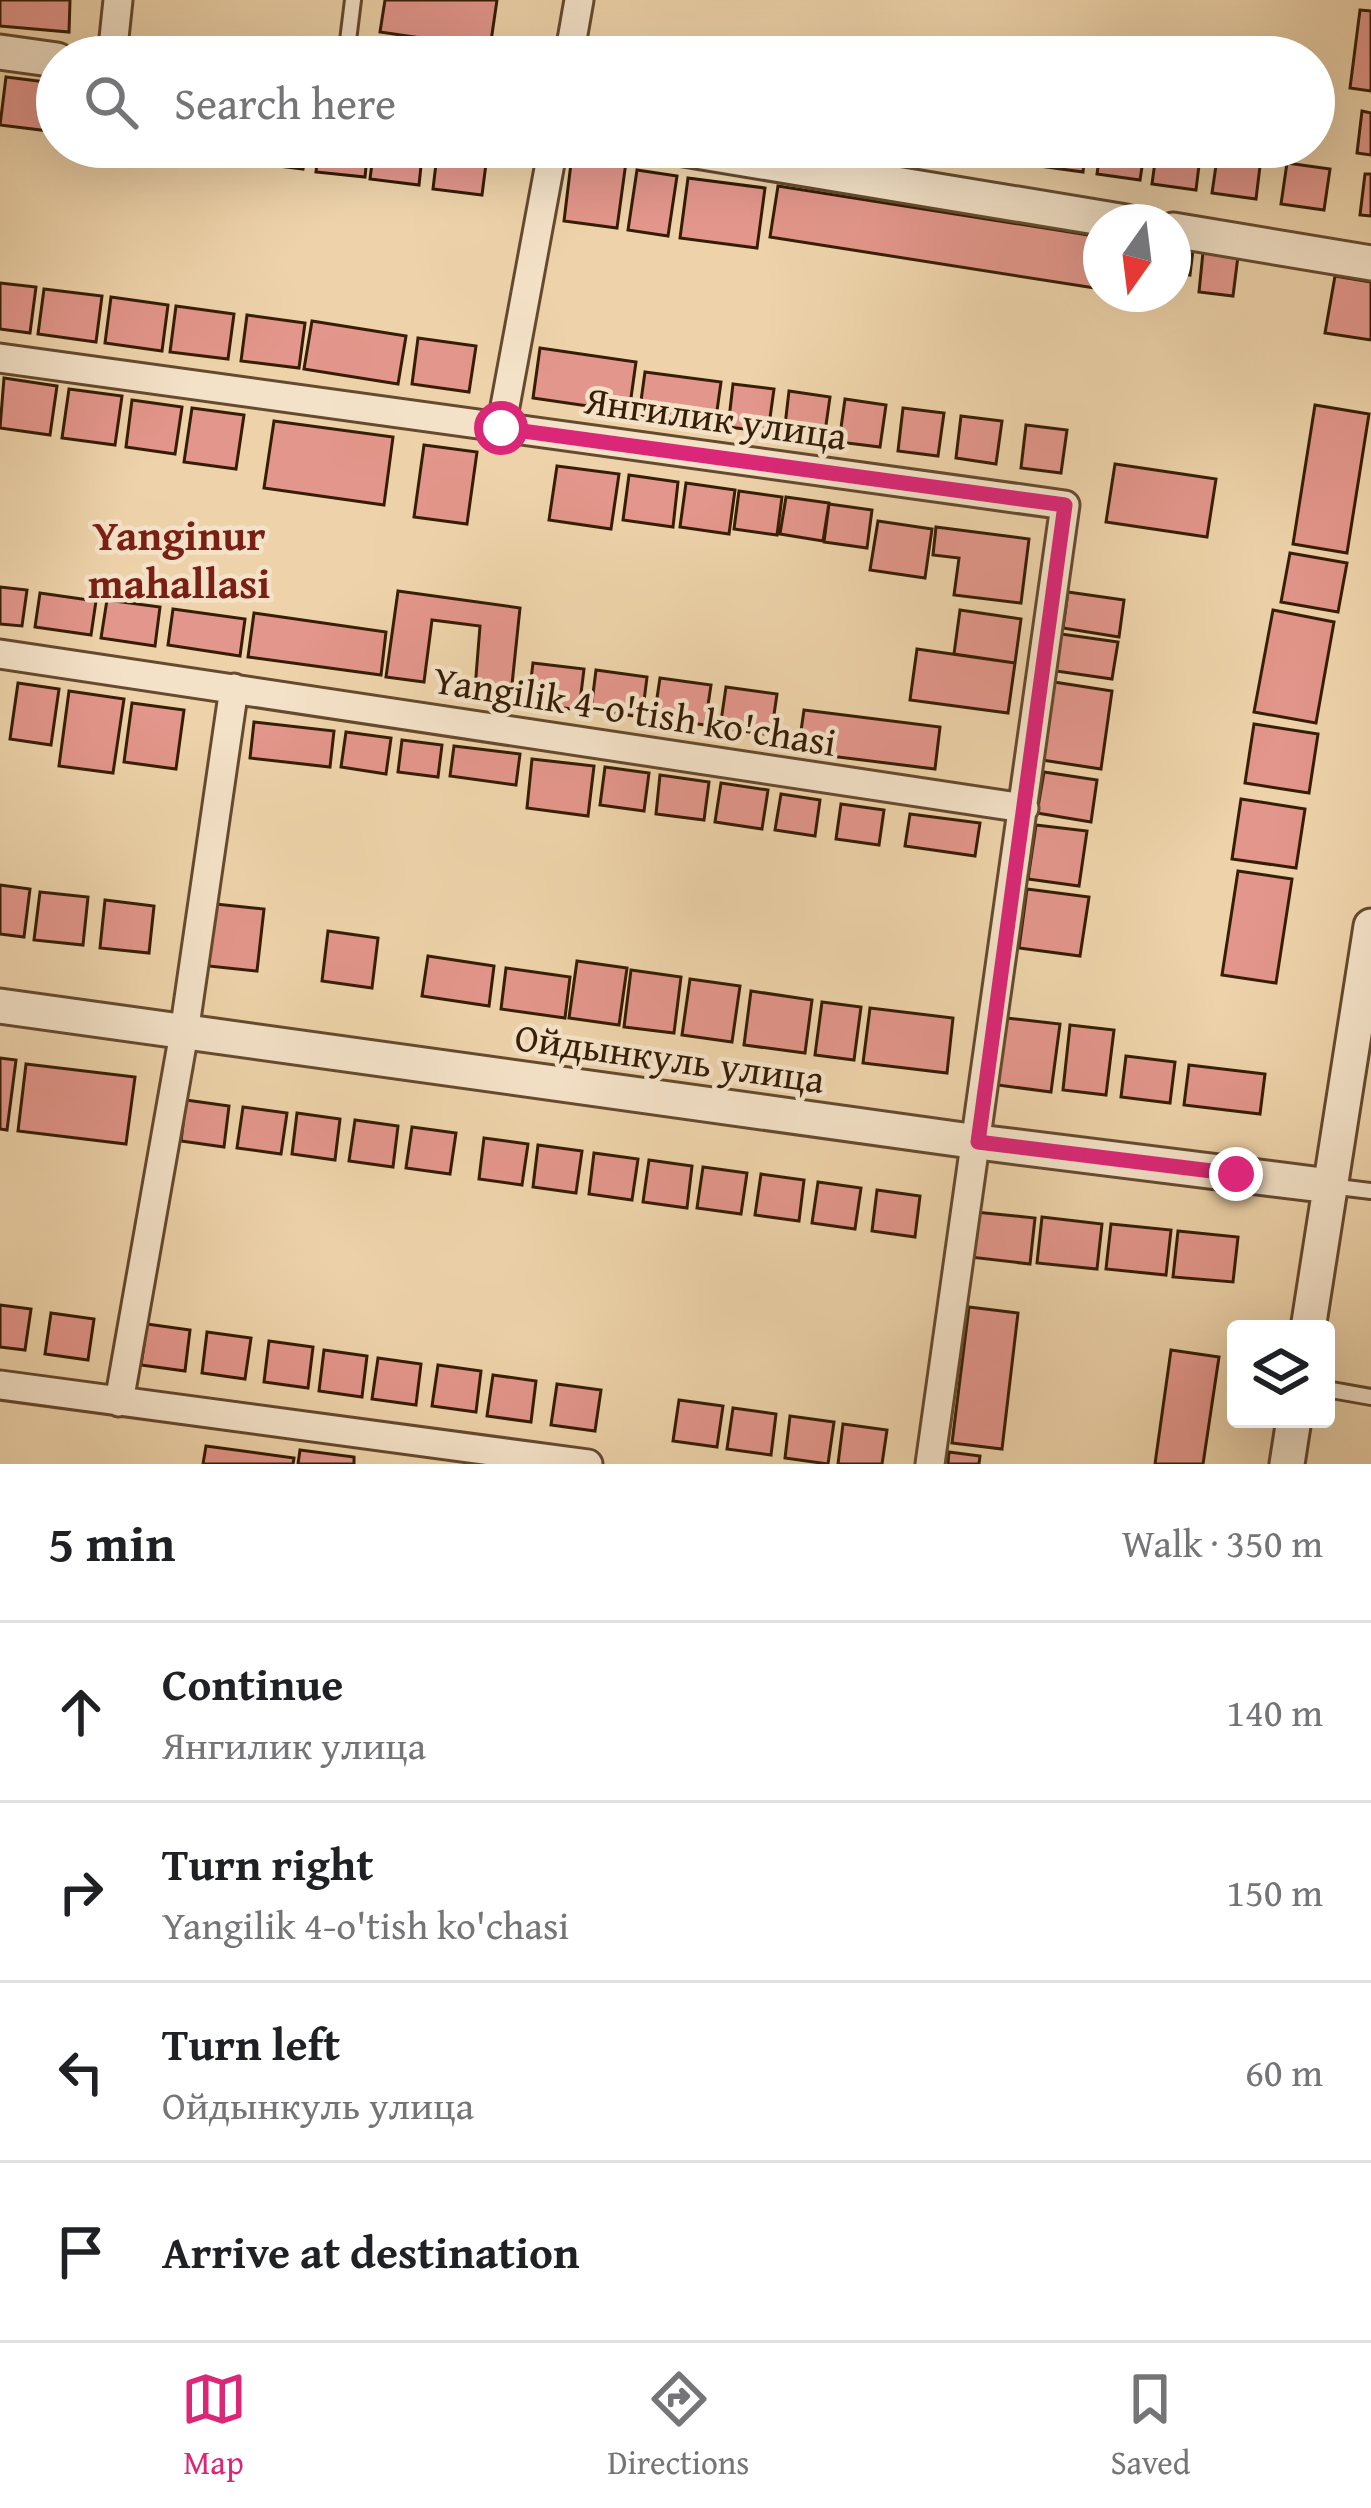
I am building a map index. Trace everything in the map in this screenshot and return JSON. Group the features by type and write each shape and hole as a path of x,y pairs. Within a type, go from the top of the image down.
{"street":[{"path":"114,36 118,0"},
{"path":"573,36 579,0"},
{"path":"0,52 36,57"},
{"path":"501,428 550,168"},
{"path":"799,168 1083,215"},
{"path":"1191,233 1371,262"},
{"name":"Янгилик улица","path":"0,358 1065,505 1024,808"},
{"name":"Yangilik 4-o'tish ko'chasi","path":"0,654 1024,808"},
{"path":"119,1402 184,1033 234,688"},
{"path":"930,1464 1024,808"},
{"path":"1309,1320 1330,1186 1359,1077 1371,929"},
{"name":"Ойдынкуль улица","path":"0,1006 978,1142 1330,1186"},
{"path":"0,1384 588,1464"},
{"path":"1287,1464 1293,1428"}],"lane":[{"path":"349,36 353,0"},
{"path":"1330,1186 1371,1191"},
{"path":"1335,1391 1371,1397"}],"building":[{"path":"0,0 70,0 69,32 0,26"},
{"path":"385,0 497,0 492,36 380,32"},
{"path":"1360,10 1371,11 1371,91 1350,88"},
{"path":"6,77 36,81 36,129 0,125"},
{"path":"1362,111 1371,113 1371,155 1357,153"},
{"path":"316,168 366,168 365,177 316,172"},
{"path":"371,168 421,168 419,185 370,179"},
{"path":"436,168 485,168 482,195 433,189"},
{"path":"570,168 625,168 617,228 564,221"},
{"path":"1098,168 1142,168 1140,180 1097,174"},
{"path":"1154,168 1199,168 1196,190 1152,184"},
{"path":"1216,168 1260,168 1256,199 1212,193"},
{"path":"1286,168 1330,169 1324,210 1281,204"},
{"path":"637,170 677,176 668,236 628,230"},
{"path":"1365,174 1371,174 1371,216 1360,215"},
{"path":"688,178 765,188 757,248 680,238"},
{"path":"778,186 1083,234 1083,286 770,237"},
{"path":"1203,252 1238,256 1233,296 1199,292"},
{"path":"1335,276 1371,282 1371,340 1325,333"},
{"path":"0,283 36,287 30,333 0,329"},
{"path":"44,289 102,296 96,342 38,334"},
{"path":"111,297 168,305 162,351 105,343"},
{"path":"176,306 234,314 228,359 170,352"},
{"path":"247,315 305,323 299,368 241,361"},
{"path":"312,321 406,336 398,384 304,369"},
{"path":"418,338 476,346 469,392 412,384"},
{"path":"540,348 636,362 629,412 533,398"},
{"path":"645,372 721,382 715,425 639,415"},
{"path":"4,378 57,386 50,435 0,428"},
{"path":"733,384 774,389 768,432 728,427"},
{"path":"69,389 122,396 115,445 62,438"},
{"path":"789,391 830,397 824,439 784,434"},
{"path":"845,399 886,405 880,447 839,442"},
{"path":"132,400 182,407 175,454 126,447"},
{"path":"1315,405 1369,414 1347,553 1293,544"},
{"path":"192,408 244,415 236,469 184,462"},
{"path":"903,408 944,413 938,456 898,451"},
{"path":"961,416 1002,421 996,464 956,458"},
{"path":"274,421 393,437 384,505 264,488"},
{"path":"1026,425 1067,430 1061,473 1021,468"},
{"path":"424,445 477,452 467,524 414,517"},
{"path":"1115,464 1216,479 1207,537 1106,522"},
{"path":"557,466 619,474 611,529 549,520"},
{"path":"629,475 678,482 673,527 623,520"},
{"path":"686,483 735,490 729,534 680,527"},
{"path":"739,491 782,497 777,535 734,529"},
{"path":"786,497 829,503 823,541 780,534"},
{"path":"829,504 872,510 867,548 824,542"},
{"path":"878,521 932,529 925,578 870,570"},
{"path":"936,527 1029,539 1021,603 954,595 959,558 933,555"},
{"path":"1290,553 1347,563 1338,612 1281,602"},
{"path":"0,587 27,590 22,626 0,624"},
{"path":"398,591 520,608 511,694 475,689 480,626 432,620 424,682 386,677"},
{"path":"1068,592 1124,600 1119,637 1063,628"},
{"path":"40,593 96,601 91,635 35,627"},
{"path":"107,600 160,607 155,646 101,638"},
{"path":"173,609 245,619 240,656 168,645"},
{"path":"960,610 1021,619 1015,663 954,654"},
{"path":"1273,610 1334,622 1316,723 1254,712"},
{"path":"254,613 386,632 381,675 248,657"},
{"path":"1061,634 1118,642 1112,679 1056,671"},
{"path":"917,649 1015,663 1008,713 910,700"},
{"path":"533,663 584,669 579,710 528,703"},
{"path":"596,670 647,677 642,717 591,710"},
{"path":"660,678 711,685 705,725 654,718"},
{"path":"1054,682 1112,691 1101,769 1042,760"},
{"path":"18,683 59,689 51,745 10,739"},
{"path":"726,687 777,694 771,735 720,728"},
{"path":"69,691 124,699 113,773 59,766"},
{"path":"132,703 184,710 176,769 124,762"},
{"path":"804,710 940,727 935,769 798,752"},
{"path":"254,722 334,731 330,767 250,758"},
{"path":"1254,724 1318,734 1309,793 1245,783"},
{"path":"346,732 391,738 386,774 341,767"},
{"path":"402,740 442,745 438,777 398,772"},
{"path":"454,746 520,754 516,785 450,776"},
{"path":"532,759 594,766 588,816 527,808"},
{"path":"605,767 649,773 644,811 600,805"},
{"path":"1044,772 1097,780 1091,822 1037,813"},
{"path":"660,775 709,782 704,820 656,814"},
{"path":"721,783 768,790 762,829 715,822"},
{"path":"781,794 820,800 815,836 775,830"},
{"path":"1241,799 1305,809 1296,868 1232,859"},
{"path":"841,804 884,810 879,845 836,839"},
{"path":"910,814 980,823 975,856 905,846"},
{"path":"1036,825 1087,831 1079,886 1028,879"},
{"path":"1238,871 1292,879 1276,983 1222,975"},
{"path":"0,885 30,889 24,937 0,934"},
{"path":"1027,889 1089,897 1080,956 1019,948"},
{"path":"40,892 88,897 83,945 34,940"},
{"path":"105,900 154,906 149,953 100,948"},
{"path":"206,903 264,909 257,971 199,965"},
{"path":"328,931 378,938 372,988 322,981"},
{"path":"428,956 494,966 489,1006 422,996"},
{"path":"577,961 627,968 619,1025 569,1018"},
{"path":"506,968 570,977 565,1018 501,1009"},
{"path":"631,970 681,977 674,1033 624,1027"},
{"path":"690,979 740,986 732,1042 682,1035"},
{"path":"751,991 812,1000 805,1053 744,1045"},
{"path":"822,1002 861,1007 854,1060 815,1055"},
{"path":"870,1008 953,1018 947,1073 863,1063"},
{"path":"1006,1018 1060,1024 1051,1092 998,1085"},
{"path":"1070,1025 1114,1030 1106,1095 1063,1090"},
{"path":"1126,1056 1175,1062 1170,1103 1121,1097"},
{"path":"0,1058 16,1060 7,1130 0,1129"},
{"path":"26,1064 135,1077 126,1144 18,1131"},
{"path":"1189,1065 1265,1074 1260,1114 1184,1105"},
{"path":"186,1100 229,1106 224,1147 181,1141"},
{"path":"243,1107 287,1113 281,1154 237,1148"},
{"path":"297,1113 340,1119 335,1160 292,1154"},
{"path":"355,1120 398,1126 393,1167 349,1161"},
{"path":"412,1127 456,1133 450,1174 406,1168"},
{"path":"484,1138 528,1144 522,1185 479,1179"},
{"path":"538,1145 582,1151 576,1193 533,1187"},
{"path":"594,1153 638,1159 632,1200 589,1194"},
{"path":"649,1160 692,1166 687,1208 643,1202"},
{"path":"703,1167 747,1173 741,1214 697,1208"},
{"path":"761,1174 804,1180 799,1221 755,1215"},
{"path":"818,1182 861,1188 855,1229 812,1223"},
{"path":"877,1190 920,1196 915,1237 872,1231"},
{"path":"975,1212 1035,1218 1030,1264 970,1257"},
{"path":"1042,1217 1102,1224 1097,1269 1037,1263"},
{"path":"1111,1224 1171,1230 1166,1275 1106,1269"},
{"path":"1178,1231 1238,1237 1233,1282 1173,1277"},
{"path":"0,1305 31,1309 25,1350 0,1347"},
{"path":"969,1307 1018,1313 1002,1449 952,1443"},
{"path":"51,1313 94,1319 88,1360 45,1354"},
{"path":"147,1324 190,1330 185,1371 141,1365"},
{"path":"207,1332 251,1338 245,1379 202,1373"},
{"path":"269,1341 313,1347 308,1388 264,1382"},
{"path":"324,1350 367,1356 362,1397 319,1391"},
{"path":"1171,1350 1219,1357 1203,1464 1155,1464"},
{"path":"378,1358 421,1364 416,1405 372,1399"},
{"path":"438,1365 481,1371 476,1412 432,1406"},
{"path":"493,1375 536,1381 531,1422 487,1416"},
{"path":"557,1384 601,1390 595,1431 551,1425"},
{"path":"679,1400 723,1406 717,1447 673,1441"},
{"path":"733,1408 776,1414 771,1455 727,1449"},
{"path":"790,1416 834,1422 828,1464 785,1458"},
{"path":"843,1424 887,1430 882,1464 838,1464"},
{"path":"206,1446 294,1458 293,1464 203,1464"},
{"path":"300,1450 354,1457 354,1464 298,1464"},
{"path":"949,1452 980,1456 979,1464 948,1464"}],"district":[{"name":"Yanginur mahallasi","path":"179,558"}],"route":[{"path":"501,428 1065,505 978,1142 1236,1174"}]}
